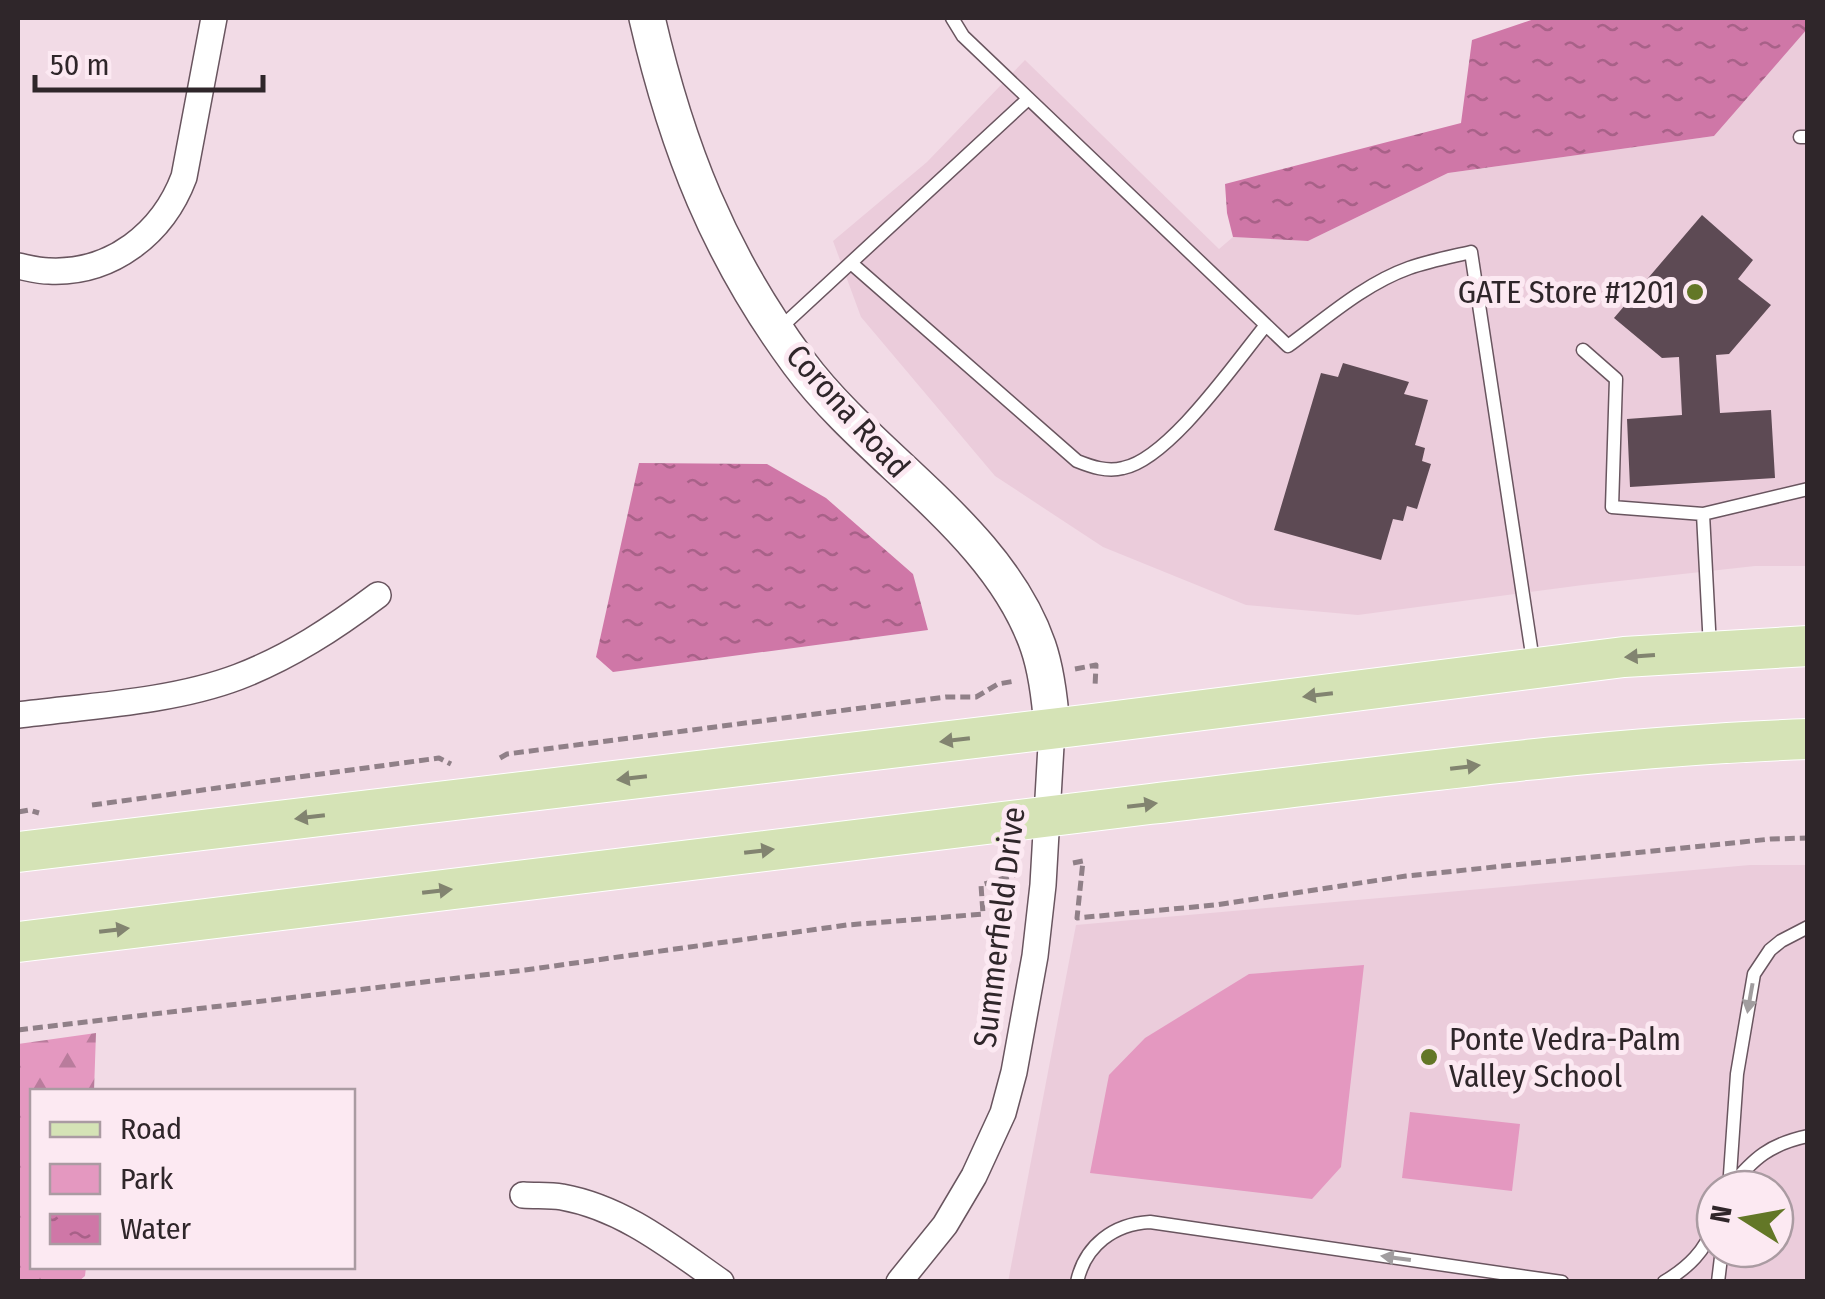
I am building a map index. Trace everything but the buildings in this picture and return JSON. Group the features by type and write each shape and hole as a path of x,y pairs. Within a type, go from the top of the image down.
{"main road":[{"path":"18,852 1624,657 1808,646"},
{"path":"18,942 1532,760 1718,742 1808,739"}],"street":[{"path":"18,266 50,272 84,268 136,246 159,224 184,177 214,18"},
{"name":"Corona Road","path":"647,18 682,149 711,218 746,284 801,366 831,402 970,538 1005,582 1039,646 1052,728"},
{"path":"18,715 180,694 236,678 290,655 378,595"},
{"name":"Summerfield Drive","path":"899,1282 945,1225 974,1176 1003,1113 1035,956 1052,728"},
{"path":"522,1195 560,1197 597,1206 632,1221 721,1282"}],"lane":[{"path":"952,18 963,36 1288,346 1380,282 1407,269 1470,252 1534,668"},
{"path":"777,332 1028,99"},
{"path":"851,263 1077,461 1099,469 1122,469 1146,460 1190,418 1266,325"},
{"path":"1583,350 1616,380 1612,508 1702,514 1808,489"},
{"path":"1702,514 1710,650"},
{"path":"1730,1169 1737,1074 1754,974 1781,940 1808,927"},
{"path":"1745,1169 1767,1150 1808,1136"},
{"path":"1077,1282 1082,1263 1099,1240 1123,1227 1150,1222 1562,1282"},
{"path":"1664,1282 1695,1260"}],"path":[{"path":"18,1030 525,970 847,924 984,914 982,885 1044,866 1083,862 1077,918 1214,904 1406,876 1808,838"}],"shaded area":[{"path":"1807,28 1807,566 1755,566 1358,615 1246,605 1103,547 995,476 861,317 833,241 927,162 1025,60 1219,249 1233,237 1308,241 1448,173 1714,136"},
{"name":"Ponte Vedra-Palm Valley School","path":"1750,865 1807,865 1807,1281 1008,1282 1076,925"}],"green space":[{"path":"1364,965 1341,1167 1312,1199 1090,1173 1109,1075 1145,1038 1249,974"},
{"path":"96,1033 94,1089 30,1089 30,1269 86,1269 79,1281 18,1281 18,1044"},
{"path":"1410,1112 1520,1124 1512,1191 1402,1178"}],"water":[{"path":"1537,18 1807,19 1808,28 1714,136 1448,173 1308,241 1233,237 1225,184 1461,123 1472,40"},
{"path":"639,463 767,464 826,498 913,574 928,630 613,672 596,657"}],"place":[{"name":"GATE Store #1201","path":"1695,292"},
{"name":"Ponte Vedra-Palm Valley School","path":"1429,1057"}]}
